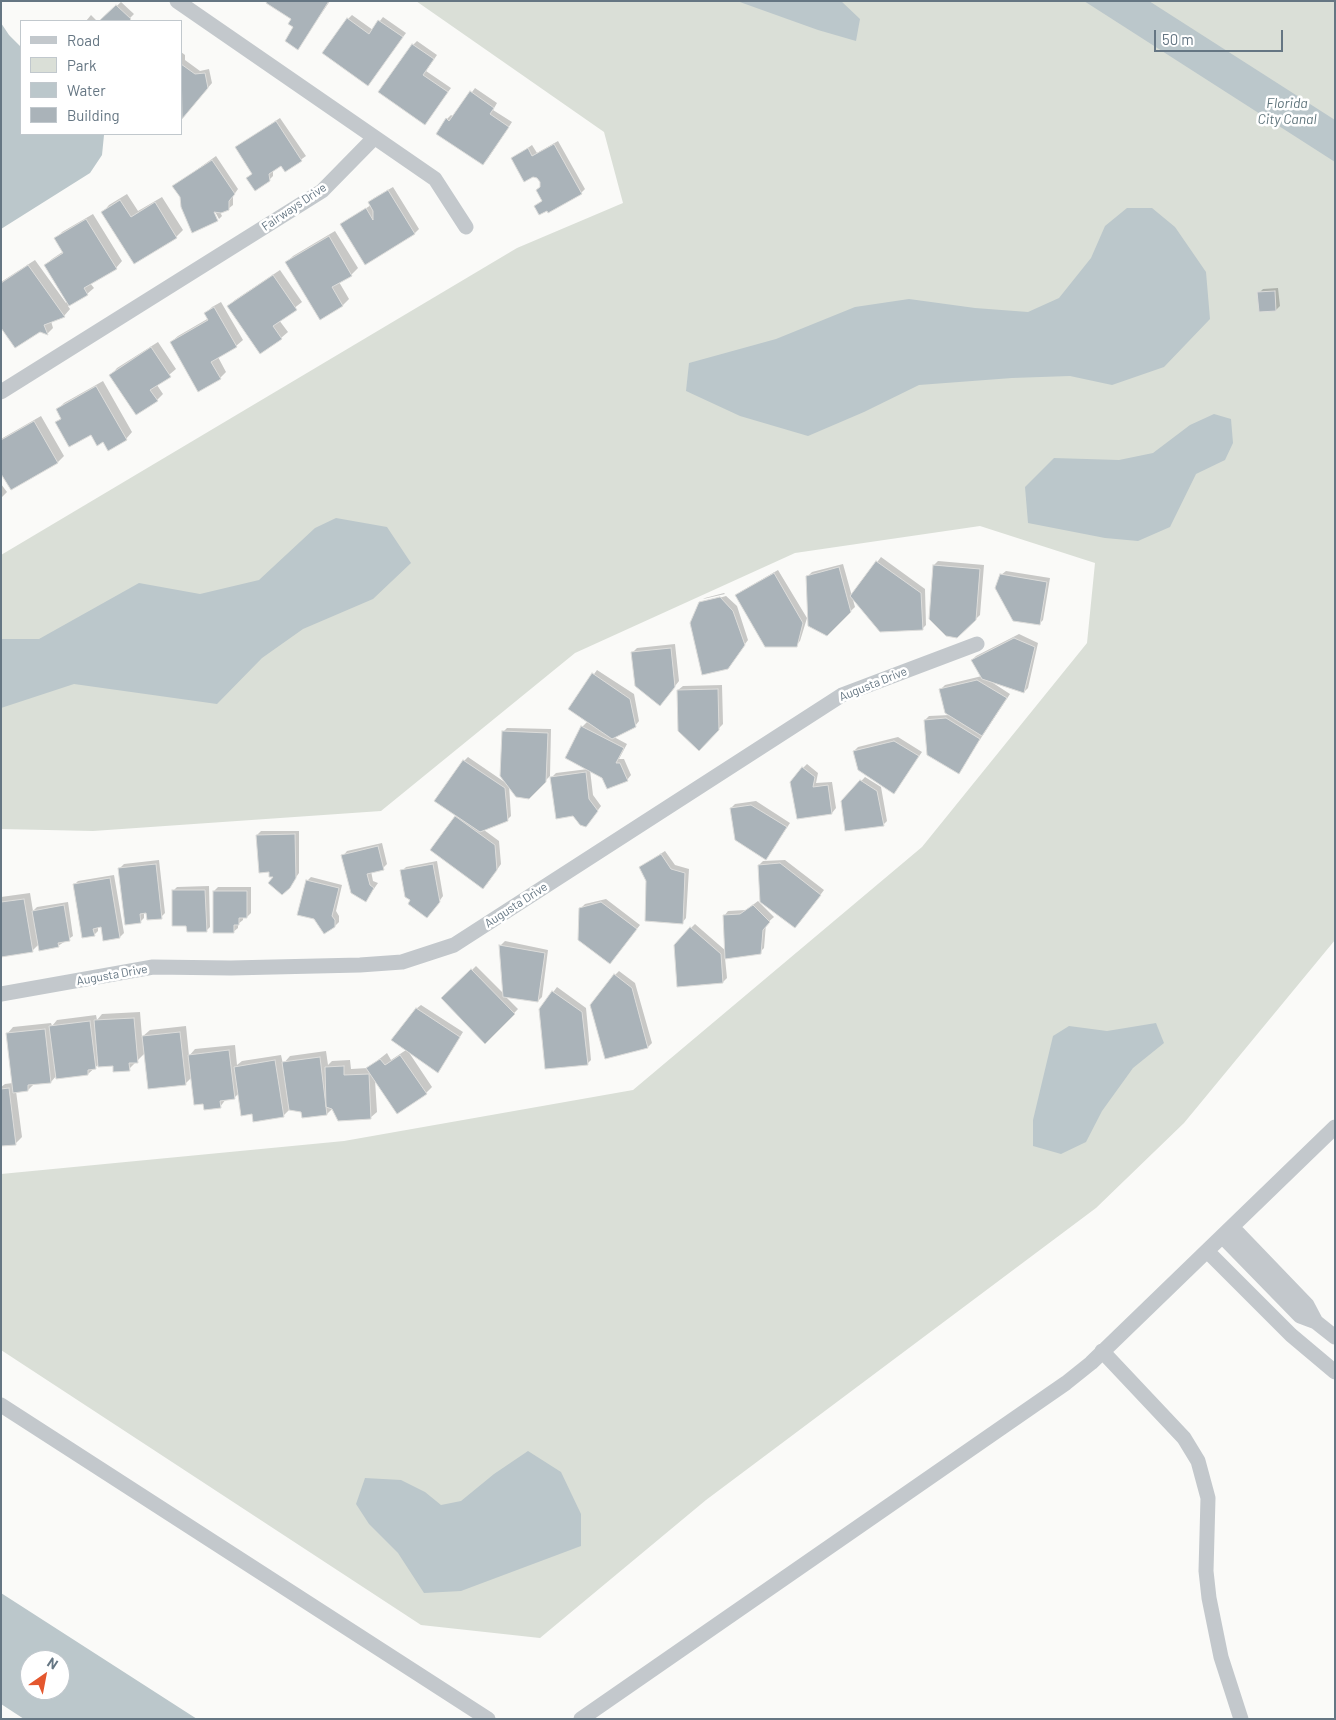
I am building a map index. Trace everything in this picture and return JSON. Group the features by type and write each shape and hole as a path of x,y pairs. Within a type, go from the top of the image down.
{"street":[{"path":"177,1 435,179 466,227"},
{"name":"Fairways Drive","path":"1,392 322,191 374,138"},
{"name":"Augusta Drive","path":"1,994 153,967 251,968 402,962 454,945 842,695 978,644"},
{"path":"581,1719 1066,1383 1102,1351 1335,1127"},
{"path":"1227,1232 1307,1305 1316,1322 1335,1337"},
{"path":"1207,1251 1291,1335 1335,1372"},
{"path":"1102,1351 1184,1438 1198,1461 1208,1498 1206,1571 1211,1608 1221,1658 1241,1719"},
{"path":"1,1405 488,1719"}],"green space":[{"path":"416,1 1335,1 1335,940 1184,1123 1096,1208 706,1500 540,1638 421,1625 1,1350 1,1174 344,1141 633,1090 922,847 1087,643 1095,563 980,526 795,553 575,653 381,811 93,831 1,829 1,555 517,248 623,203 604,132"}],"water":[{"path":"737,1 841,1 860,19 856,41 818,30"},
{"name":"Florida City Canal","path":"1084,1 1149,1 1335,120 1335,162"},
{"path":"1,23 20,46 20,135 104,135 102,155 90,173 1,229"},
{"path":"1127,208 1152,208 1175,227 1206,272 1210,319 1164,367 1112,385 1070,376 919,385 864,412 808,436 740,416 686,391 689,363 776,339 855,307 909,299 975,308 1028,312 1059,298 1091,258 1105,226"},
{"path":"1214,414 1231,419 1233,443 1225,460 1196,474 1170,527 1138,541 1105,538 1028,523 1025,487 1054,458 1119,460 1153,453 1190,425"},
{"path":"336,518 387,527 411,563 373,599 303,629 262,658 217,704 74,684 1,708 1,639 39,639 139,583 200,594 259,580 315,528"},
{"path":"1156,1023 1164,1043 1133,1068 1102,1111 1086,1142 1061,1154 1033,1146 1033,1120 1053,1036 1069,1026 1107,1031"},
{"path":"528,1451 561,1472 581,1514 581,1546 461,1591 424,1593 398,1553 369,1524 356,1504 365,1478 401,1480 425,1492 441,1505 461,1501 494,1474"},
{"path":"1,1593 197,1719 24,1719 1,1704"}],"building":[{"path":"267,1 329,1 298,50 285,41 293,27 288,24 291,19 266,3"},
{"path":"116,5 131,19 130,20 100,20"},
{"path":"347,18 369,34 378,20 403,37 368,86 322,53"},
{"path":"412,44 434,59 423,75 448,92 425,125 378,92"},
{"path":"182,65 195,74 205,73 208,88 182,119"},
{"path":"470,91 494,108 490,114 509,127 483,165 436,134 446,118 449,121"},
{"path":"276,121 302,161 285,172 281,166 269,174 270,181 255,191 246,178 252,174 235,147"},
{"path":"554,144 582,194 548,213 547,211 539,215 534,206 542,201 536,190 540,187 540,182 537,178 533,177 524,182 511,158 528,148 532,156"},
{"path":"212,160 235,194 229,201 229,210 221,213 214,212 218,221 192,233 181,207 180,197 172,186"},
{"path":"388,190 415,234 365,265 340,224 366,208 373,220 373,211 368,202"},
{"path":"120,200 131,217 155,202 177,238 134,264 101,212"},
{"path":"86,219 117,269 84,288 88,295 69,306 44,265 63,253 54,238"},
{"path":"329,236 352,276 332,287 343,306 320,320 285,262"},
{"path":"28,265 65,317 44,325 48,335 40,332 15,348 1,328 1,283"},
{"path":"273,275 297,310 273,326 282,339 260,354 227,306"},
{"path":"1275,291 1276,311 1259,312 1257,292"},
{"path":"214,307 237,347 211,362 221,379 198,392 170,342 208,320 204,313"},
{"path":"151,347 171,377 150,390 158,401 136,415 109,375"},
{"path":"96,386 127,440 108,451 103,442 97,446 91,435 69,447 55,422 61,419 56,409"},
{"path":"34,421 58,463 11,490 1,474 1,440"},
{"path":"876,561 921,593 923,630 880,632 850,596"},
{"path":"933,565 980,569 976,620 957,638 946,636 929,619"},
{"path":"839,567 851,612 827,636 808,626 806,576"},
{"path":"774,573 803,623 797,647 765,647 735,595"},
{"path":"1000,574 1047,582 1040,625 1013,621 995,588"},
{"path":"720,597 733,611 745,645 728,669 702,675 690,623 699,602"},
{"path":"1014,638 1035,647 1024,693 982,679 971,660"},
{"path":"671,648 675,687 660,706 635,686 631,652"},
{"path":"592,673 630,699 636,727 612,739 568,709"},
{"path":"977,680 1007,698 982,736 945,713 939,689"},
{"path":"718,689 719,730 699,751 678,731 677,690"},
{"path":"946,718 980,739 959,774 927,755 924,720"},
{"path":"581,726 624,748 616,763 620,763 628,781 607,789 602,778 565,758"},
{"path":"502,731 548,733 546,782 529,799 516,797 500,776"},
{"path":"894,741 919,756 894,794 858,770 853,751"},
{"path":"463,760 505,788 508,821 480,832 434,801"},
{"path":"802,767 815,777 813,787 828,785 832,814 797,819 790,782"},
{"path":"586,772 589,799 598,811 586,827 580,825 573,816 556,819 550,777"},
{"path":"860,780 877,791 884,826 845,831 841,801"},
{"path":"751,805 787,827 766,860 735,840 730,808"},
{"path":"455,816 495,845 497,870 483,889 430,850"},
{"path":"295,834 296,878 290,888 282,895 268,883 273,877 269,877 269,872 259,873 256,835"},
{"path":"378,846 384,870 367,874 370,885 374,888 366,902 351,893 341,855"},
{"path":"661,854 671,869 685,873 683,924 645,921 646,881 639,867"},
{"path":"780,863 821,895 795,928 760,902 758,865"},
{"path":"156,864 162,919 147,920 146,913 140,914 141,923 125,925 118,868"},
{"path":"433,864 440,902 427,918 408,904 410,900 405,897 400,870"},
{"path":"110,878 120,938 103,941 101,927 93,929 95,936 82,938 73,884"},
{"path":"306,880 339,888 332,916 335,920 335,927 324,934 314,919 297,915"},
{"path":"172,890 205,890 207,932 187,932 186,926 172,926"},
{"path":"213,891 247,891 247,918 239,918 239,925 234,925 234,933 213,933"},
{"path":"24,899 33,952 1,957 1,902"},
{"path":"601,902 637,929 610,964 578,940 579,908"},
{"path":"64,905 70,941 58,943 59,947 39,951 32,911"},
{"path":"753,905 770,922 763,930 761,954 725,959 723,915 740,914"},
{"path":"690,927 721,954 723,983 677,987 674,945"},
{"path":"499,945 545,953 538,1002 503,997"},
{"path":"471,969 515,1014 485,1044 441,998"},
{"path":"614,974 632,988 648,1048 605,1059 590,1005"},
{"path":"552,991 582,1012 588,1065 545,1069 539,1009"},
{"path":"416,1008 460,1037 438,1073 391,1040"},
{"path":"134,1018 138,1063 129,1063 130,1071 113,1072 113,1066 98,1067 94,1020"},
{"path":"90,1021 96,1069 88,1070 88,1075 56,1079 49,1026"},
{"path":"45,1029 51,1083 28,1085 28,1091 13,1093 6,1033"},
{"path":"180,1032 186,1085 148,1089 142,1036"},
{"path":"229,1050 235,1099 220,1101 221,1108 204,1110 203,1104 194,1105 188,1055"},
{"path":"400,1055 427,1094 397,1114 366,1068 380,1059 385,1065"},
{"path":"320,1057 327,1115 302,1118 301,1112 289,1110 282,1062"},
{"path":"275,1060 284,1117 253,1122 252,1114 241,1116 234,1067"},
{"path":"344,1066 344,1075 369,1074 371,1119 338,1121 332,1109 326,1107 325,1067"},
{"path":"9,1088 16,1145 1,1146 1,1089"}]}
